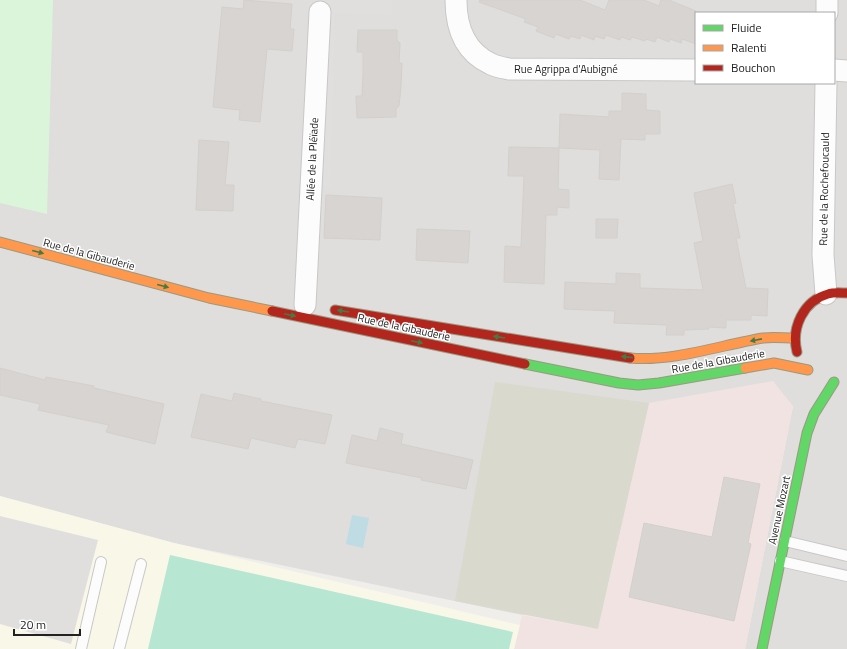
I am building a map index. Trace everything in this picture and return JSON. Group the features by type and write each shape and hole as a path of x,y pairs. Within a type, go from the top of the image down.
{"street":[{"name":"Rue Agrippa d'Aubigné","path":"456,0 458,23 463,39 474,53 492,64 510,69 695,70"},
{"path":"827,12 828,0"},
{"name":"Allée de la Pléïade","path":"305,305 320,12"},
{"path":"835,70 847,71"},
{"name":"Rue de la Rochefoucauld","path":"826,84 823,255 826,294"},
{"name":"Rue de la Gibauderie","path":"0,242 209,298 619,383 638,385 659,384 774,363 811,372 798,355 794,338 765,338 664,357 644,359 613,356 328,309"},
{"path":"794,338 797,324 803,311 813,301 826,294 838,292 847,293"},
{"name":"Avenue Mozart","path":"762,649 807,433 814,414 834,381"}],"lane":[{"path":"784,541 847,556"},
{"path":"81,649 101,562"},
{"path":"780,562 847,576"},
{"path":"119,649 141,564"}],"shaded area":[{"path":"0,0 847,0 847,649 745,649 793,406 522,615 174,543 0,496"},
{"path":"313,0 392,0 392,15 335,13 330,187 318,186"},
{"path":"773,381 793,406 745,649 514,649 522,615 598,629 649,403"},
{"path":"495,382 649,403 598,629 455,601"},
{"path":"0,496 174,543 520,625 514,649 0,649"},
{"path":"0,516 98,540 71,644 0,624"}],"green space":[{"path":"0,0 53,0 47,214 0,203"},
{"path":"170,555 513,632 509,649 148,649"}],"water":[{"path":"352,515 369,518 363,548 346,544"}],"building":[{"path":"244,0 292,4 290,29 294,29 292,51 267,49 260,122 239,120 240,110 213,107 222,7 243,9"},
{"path":"480,0 580,0 605,10 609,0 644,0 659,6 661,0 669,0 696,11 695,44 682,39 681,43 670,39 669,42 657,37 655,42 632,37 630,40 621,37 620,40 606,35 604,39 595,36 594,40 581,35 580,39 571,36 569,39 556,34 554,38 536,31 538,27 524,22 526,19 479,2"},
{"path":"358,30 397,30 397,40 400,43 399,63 402,63 399,106 396,109 396,117 357,118 356,96 362,96 363,74 363,52 357,52"},
{"path":"622,93 646,94 646,110 660,111 660,134 645,134 645,140 621,139 619,180 599,179 600,150 559,148 560,114 609,117 609,111 622,111"},
{"path":"199,140 229,142 225,185 234,185 233,211 196,210"},
{"path":"509,147 559,148 558,189 569,190 569,208 557,207 557,215 546,215 544,284 504,282 505,246 521,247 524,176 508,176"},
{"path":"732,184 736,203 733,204 740,238 736,238 746,288 768,289 767,316 751,315 751,320 726,320 726,328 709,327 709,329 684,330 684,335 666,335 667,325 614,323 615,311 564,309 565,282 616,284 616,273 640,274 640,288 703,290 694,243 703,241 694,193"},
{"path":"326,195 382,198 380,240 324,238"},
{"path":"596,219 618,219 617,238 596,238"},
{"path":"417,229 470,231 468,263 416,260"},
{"path":"0,368 45,380 46,377 94,386 94,388 164,404 155,444 106,432 109,425 38,410 40,404 0,395"},
{"path":"234,393 261,399 261,401 332,415 325,444 298,439 295,448 251,438 248,449 191,437 201,394 232,401"},
{"path":"380,428 403,434 401,444 473,460 466,489 421,480 422,478 346,463 352,435 377,441"},
{"path":"724,477 760,484 748,543 751,544 734,621 629,597 644,523 712,537"}],"traffic: fast":[{"path":"525,364 619,383 638,385 659,383 745,368"},
{"path":"762,649 807,433 814,414 834,382"}],"traffic: slow":[{"path":"0,242 209,298 272,311"},
{"path":"630,358 663,358 763,338 794,338"},
{"path":"745,368 774,363 808,370"}],"traffic: jam":[{"path":"797,352 796,334 801,317 806,309 819,298 828,294 847,293"},
{"path":"335,310 630,358"},
{"path":"272,311 525,364"}]}
